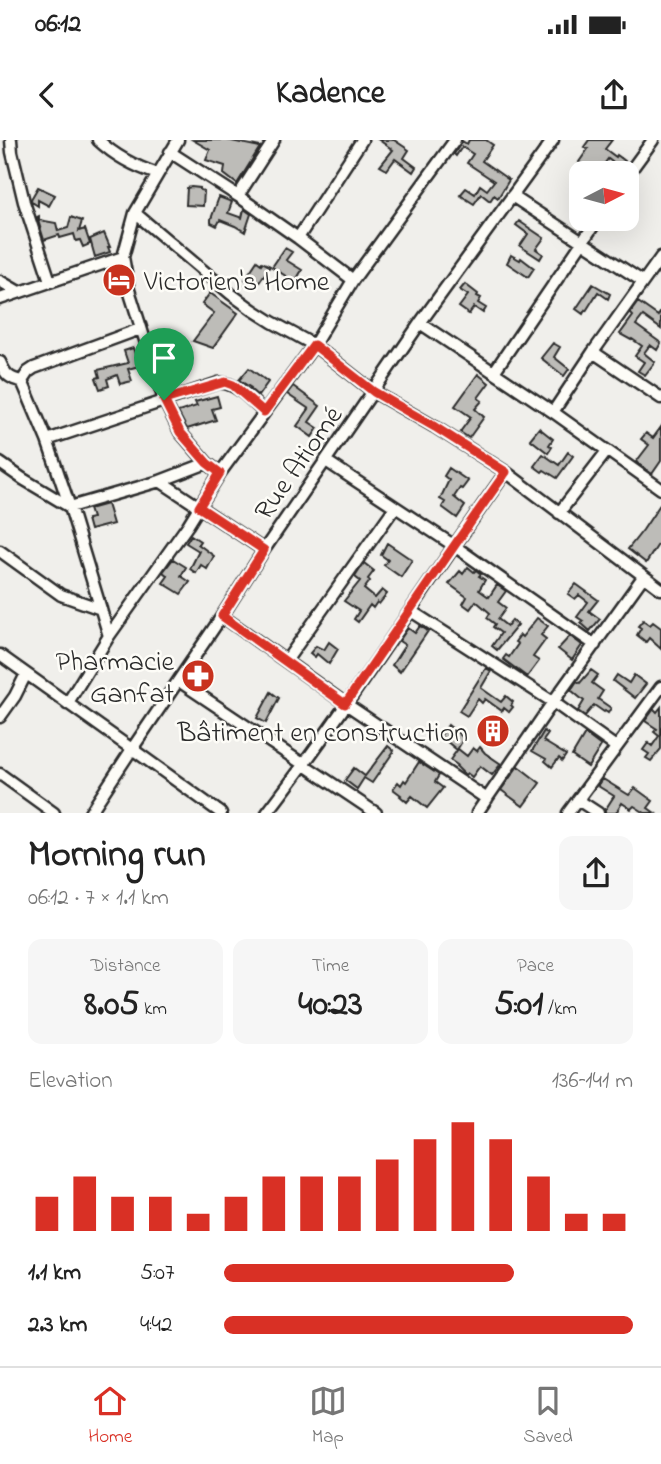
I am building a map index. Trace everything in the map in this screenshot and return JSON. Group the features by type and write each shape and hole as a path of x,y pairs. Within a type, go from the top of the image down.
{"street":[{"path":"11,140 24,202 50,281"},
{"path":"98,140 136,166 159,174"},
{"path":"178,140 140,202 123,257 140,329 164,400 180,432 207,463 220,473"},
{"path":"238,196 274,140"},
{"path":"298,239 362,140"},
{"path":"67,704 109,636 148,583 220,473 314,345 353,280 454,140"},
{"name":"Rue Atiomé","path":"90,813 264,550 420,323 553,140"},
{"path":"638,161 653,140"},
{"path":"170,152 238,196 353,280"},
{"path":"512,196 642,281"},
{"path":"135,214 231,294 272,322 314,345 374,392 506,472 661,589"},
{"path":"494,372 590,231"},
{"path":"0,299 123,257"},
{"path":"553,412 661,257"},
{"path":"0,281 19,292"},
{"path":"420,323 553,412 661,489"},
{"path":"22,381 34,368 140,329"},
{"path":"593,352 660,395"},
{"path":"0,362 2,371 14,380 22,381"},
{"path":"22,381 47,440 70,507 109,636"},
{"path":"47,440 225,382 233,385 264,412"},
{"path":"559,513 607,451"},
{"path":"326,461 453,545 595,645"},
{"path":"0,463 23,480 70,507 160,481 207,463"},
{"path":"267,813 304,765 411,611 453,545 506,472"},
{"path":"160,481 264,550"},
{"path":"286,661 395,507"},
{"path":"0,551 61,595 101,609"},
{"path":"477,813 643,577"},
{"path":"411,611 553,702 616,747"},
{"path":"222,616 345,704 487,799"},
{"path":"0,654 221,813"},
{"path":"0,718 26,674"},
{"path":"179,681 376,813"},
{"path":"568,813 661,687"},
{"path":"0,774 54,813"},
{"path":"578,800 598,813"}],"building":[{"path":"193,140 227,140 260,147 237,184 224,174 225,166 206,160 210,150"},
{"path":"379,140 394,140 409,150 404,158 416,167 413,172 395,159 387,170 380,166 393,150"},
{"path":"469,140 486,140 493,145 482,161 509,180 498,198 494,195 490,201 481,194 474,204 460,195 466,188 475,194 480,185 487,190 494,181 467,163 473,154 462,147 456,156 454,154 462,141 467,144"},
{"path":"589,140 612,140 605,149 625,161 580,161 588,149 584,147"},
{"path":"38,187 55,195 49,206 38,200 38,206 32,202"},
{"path":"187,188 204,191 203,206 186,205"},
{"path":"219,197 232,202 228,213 242,218 244,209 251,214 245,232 220,220 217,226 211,223"},
{"path":"39,216 39,220 56,223 58,231 68,228 71,217 82,221 79,231 85,229 90,244 83,247 80,240 76,241 74,234 44,240 37,217"},
{"path":"519,221 544,238 536,249 543,254 540,259 520,246 528,234 516,225"},
{"path":"104,233 110,252 95,257 90,239"},
{"path":"285,248 292,252 286,260 302,270 295,282 272,267"},
{"path":"511,255 520,260 521,258 534,268 528,277 507,263"},
{"path":"257,261 270,266 258,284 255,282 250,288 245,285 248,282 245,279"},
{"path":"465,284 481,298 478,303 486,308 483,313 474,307 469,314 459,307 468,295 460,290"},
{"path":"593,284 610,294 608,299 598,292 583,314 576,309"},
{"path":"210,293 238,313 213,348 193,341 214,313 202,304"},
{"path":"638,302 658,316 661,311 661,329 643,316 636,325 661,343 657,350 650,345 644,353 655,362 645,375 638,371 644,362 635,356 642,346 620,334 633,316 630,313"},
{"path":"553,343 560,347 554,357 569,369 564,376 541,358"},
{"path":"133,348 139,366 128,369 132,381 120,384 117,375 107,379 109,386 100,389 96,378 100,377 98,370 128,363 124,351"},
{"path":"249,368 268,382 258,396 239,380"},
{"path":"478,374 489,383 478,398 482,401 475,409 484,417 469,438 460,432 471,417 455,406"},
{"path":"293,386 320,406 309,422 318,428 312,437 297,426 309,409 287,394"},
{"path":"217,396 220,407 212,409 216,420 187,429 178,412 197,406 195,402"},
{"path":"661,427 661,461 652,474 636,462 649,445 641,439 646,433 653,438"},
{"path":"539,428 553,439 548,453 530,439"},
{"path":"568,452 573,456 557,478 534,466 543,454 559,465"},
{"path":"449,468 468,481 454,497 465,506 457,518 442,507 445,502 440,499 449,480 444,476"},
{"path":"661,503 661,540 646,563 628,549"},
{"path":"107,504 113,524 90,530 87,519 92,518 89,509"},
{"path":"191,535 214,556 207,569 201,565 196,573 190,569 199,551 186,543"},
{"path":"387,543 412,560 401,577 384,565 388,560 381,555"},
{"path":"173,559 186,567 181,576 190,582 181,594 163,583 168,576 163,572"},
{"path":"364,563 374,571 364,589 375,598 382,590 387,594 373,608 370,605 358,622 354,619 359,611 344,601 360,581 355,577"},
{"path":"468,567 481,574 479,576 485,580 479,590 489,597 497,585 506,591 498,602 506,608 498,619 507,626 512,620 518,625 497,650 492,646 501,633 487,618 490,613 476,601 470,609 463,604 467,597 449,584 460,571 463,574"},
{"path":"576,584 598,600 589,611 600,619 590,631 577,617 588,602 579,595 575,599 568,594"},
{"path":"537,618 548,626 541,635 546,639 533,657 539,661 527,677 503,659 506,655 509,657 518,644 515,642 520,635 522,637"},
{"path":"643,620 650,625 653,622 661,628 661,649 649,638 646,642 637,635 641,628 638,626"},
{"path":"420,626 428,631 400,672 392,665 405,645 399,641 408,628 415,633"},
{"path":"570,636 582,645 572,660 558,649"},
{"path":"329,642 338,649 329,664 317,654 315,657 310,653 316,646 324,650"},
{"path":"486,668 491,671 481,688 501,702 506,696 513,702 513,707 509,712 504,708 502,711 485,699 482,703 478,699 467,716 459,711"},
{"path":"591,670 598,675 592,683 603,691 598,699 611,708 608,713 594,705 585,716 578,711 584,701 571,690 577,681 580,683"},
{"path":"617,675 629,683 634,675 646,684 635,698 613,681"},
{"path":"271,692 279,698 266,723 257,718"},
{"path":"661,707 661,749 651,761 646,758 649,754 643,750 648,743 652,746 659,736 654,732 657,729 645,721 654,709 657,712"},
{"name":"Bâtiment en construction","path":"491,718 509,730 504,737 500,734 494,743 481,734"},
{"path":"448,725 464,738 457,750 440,736"},
{"path":"544,731 548,734 543,741 566,755 562,761 559,758 552,767 546,759 532,751"},
{"path":"585,734 601,746 588,767 572,756"},
{"path":"388,746 394,751 372,783 364,778 357,789 345,780 354,768 365,776"},
{"path":"480,747 501,764 492,775 480,766 472,777 467,773 465,775 450,760 458,749 467,756 473,748 477,751"},
{"path":"419,762 439,775 435,782 443,788 427,808 412,796 407,802 393,789 398,782 401,785 404,780 406,782"},
{"path":"518,766 540,783 523,806 501,790"},
{"path":"603,779 629,795 635,788 653,801 648,808 655,813 645,813 634,806 631,809 622,803 616,813 605,813 614,796 598,786"}],"place":[{"name":"Victorien's Home","path":"119,280"},
{"name":"Pharmacie Ganfat","path":"198,676"},
{"name":"Bâtiment en construction","path":"493,731"}],"route":[{"path":"314,345 374,392 506,472 345,704 222,616 264,550 199,507 220,473 207,463 180,432 164,400 225,382 233,385 264,412 314,345"}]}
